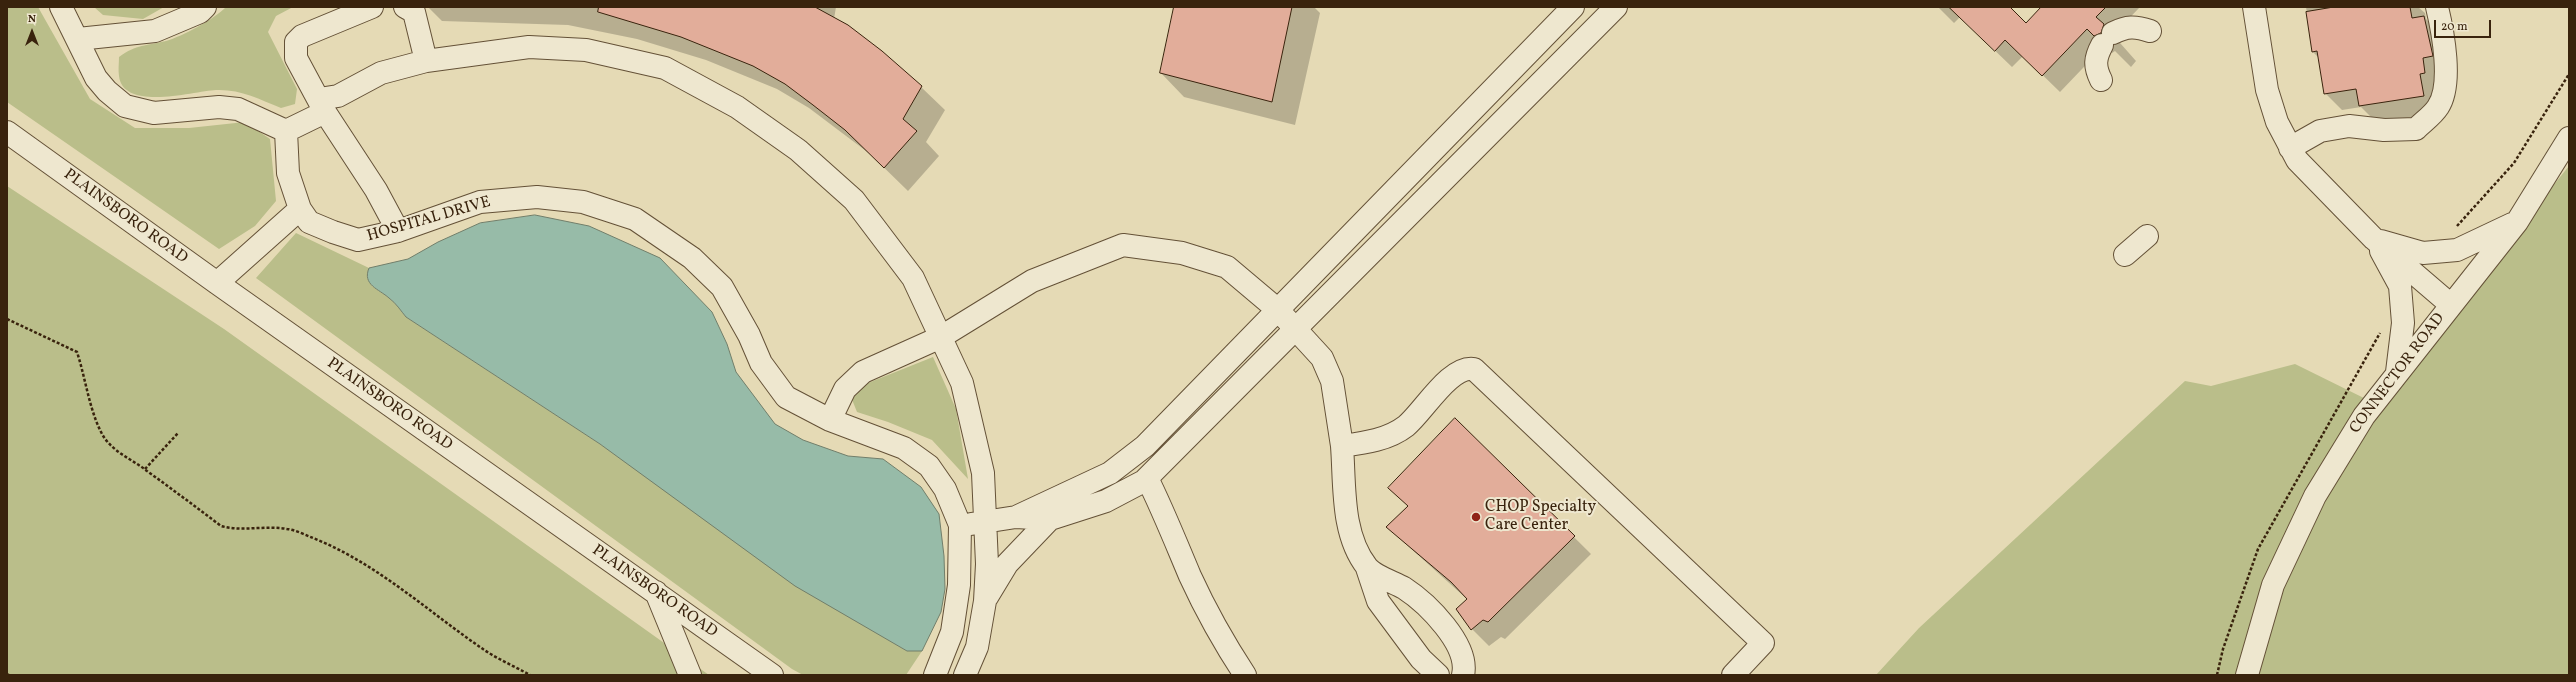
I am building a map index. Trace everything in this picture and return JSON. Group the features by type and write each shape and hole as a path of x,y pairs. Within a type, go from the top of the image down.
{"street":[{"path":"61,7 96,78 107,91 125,106 154,113 219,107 238,109 286,131 338,96 381,73 426,61 529,47 586,50 666,68 736,107 798,150 854,200 913,278 962,384 983,473 986,521 985,601 977,647 965,675"},
{"path":"78,39 155,31 200,12 205,7"},
{"path":"372,7 302,36 296,42 296,58 322,106 376,190 398,231"},
{"path":"405,7 414,12 426,61"},
{"path":"1016,517 1110,473 1145,446 1573,7"},
{"path":"935,675 952,632 959,585 960,525 1016,517 1050,519 1106,501 1147,478 1616,7"},
{"path":"2254,7 2267,90 2277,122 2297,160 2374,239 2451,304"},
{"path":"2290,148 2320,131 2348,126 2384,130 2416,128 2439,106 2445,79 2446,62 2437,8"},
{"path":"2101,80 2095,69 2095,58 2108,39 2124,27 2137,27 2150,31"},
{"name":"HOSPITAL DRIVE","path":"286,131 288,173 300,209 310,222 358,240 398,231 480,202 537,197 583,202 635,219 692,258 722,287 749,335 761,363 786,397 830,420 904,448 930,466 945,489 960,525"},
{"name":"PLAINSBORO ROAD","path":"7,132 216,283 772,675"},
{"name":"CONNECTOR ROAD","path":"2247,675 2272,586 2315,496 2364,416 2397,372 2517,222 2569,138"},
{"path":"216,283 300,209"},
{"path":"2374,239 2424,253 2457,250 2517,222"},
{"path":"2125,255 2147,236"},
{"path":"2374,239 2400,286 2403,323 2397,372"},
{"path":"830,420 844,389 863,372 941,337 1032,281 1123,245 1182,252 1227,267 1278,310 1322,358 1332,381 1342,446 1350,533 1368,568 1378,601 1421,659 1438,675"},
{"path":"1342,446 1383,438 1405,426 1453,375 1466,368 1474,369 1764,643 1733,675"},
{"path":"1147,478 1164,512 1190,576 1221,638 1245,675"},
{"path":"985,601 1007,564 1050,519"},
{"path":"1368,568 1405,589 1436,615 1458,645 1464,670 1463,675"},
{"path":"656,592 690,675"}],"path":[{"path":"7,319 77,352 87,382 92,411 103,436 114,449 145,469 221,526 232,529 288,529 314,538 358,560 402,587 437,617 482,649 530,675"},
{"path":"145,469 178,433"}],"shaded area":[{"path":"7,7 38,7 90,99 135,128 189,128 245,122 270,139 276,201 255,226 219,249 7,102"},
{"path":"94,7 164,7 143,19 103,15"},
{"path":"226,7 293,7 276,16 268,32 297,89 295,104 281,108 249,95 225,90 177,96 146,97 133,94 123,87 119,76 119,57 142,46 166,41 181,35 198,27"},
{"path":"2569,166 2569,675 1876,675 1919,628 2185,381 2211,386 2295,364 2376,404"},
{"path":"7,186 224,329 709,675 7,675"},
{"path":"535,215 589,226 660,258 712,312 727,344 736,372 775,424 803,440 848,456 883,459 921,487 939,514 944,556 945,589 941,612 922,651 907,651 795,586 600,444 406,317 394,302 373,286 368,279 367,274 369,268 408,259 438,242 480,223"},
{"path":"296,233 369,268 367,274 370,283 394,302 406,317 600,444 869,628 907,651 922,651 906,675 803,675 792,669 256,278"},
{"path":"933,357 956,409 968,479 932,440 888,422 857,412 851,397 868,383"}],"building":[{"path":"599,7 815,7 848,25 882,51 922,86 903,119 917,131 884,168 845,130 785,84 753,66 681,37 598,12"},
{"path":"1174,7 1292,7 1272,102 1160,73"},
{"path":"1949,7 2010,7 2026,23 2041,7 2106,7 2096,17 2104,24 2101,33 2094,36 2087,29 2042,76 2005,40 1995,51"},
{"path":"2334,7 2410,7 2412,18 2424,16 2433,56 2423,58 2425,73 2420,74 2424,96 2359,106 2356,89 2324,94 2317,51 2312,52 2306,12"},
{"name":"CHOP Specialty Care Center","path":"1455,418 1575,536 1488,622 1483,620 1471,630 1456,609 1467,599 1451,582 1386,527 1408,506 1388,488"}],"place":[{"name":"CHOP Specialty Care Center","path":"1476,517"}]}
